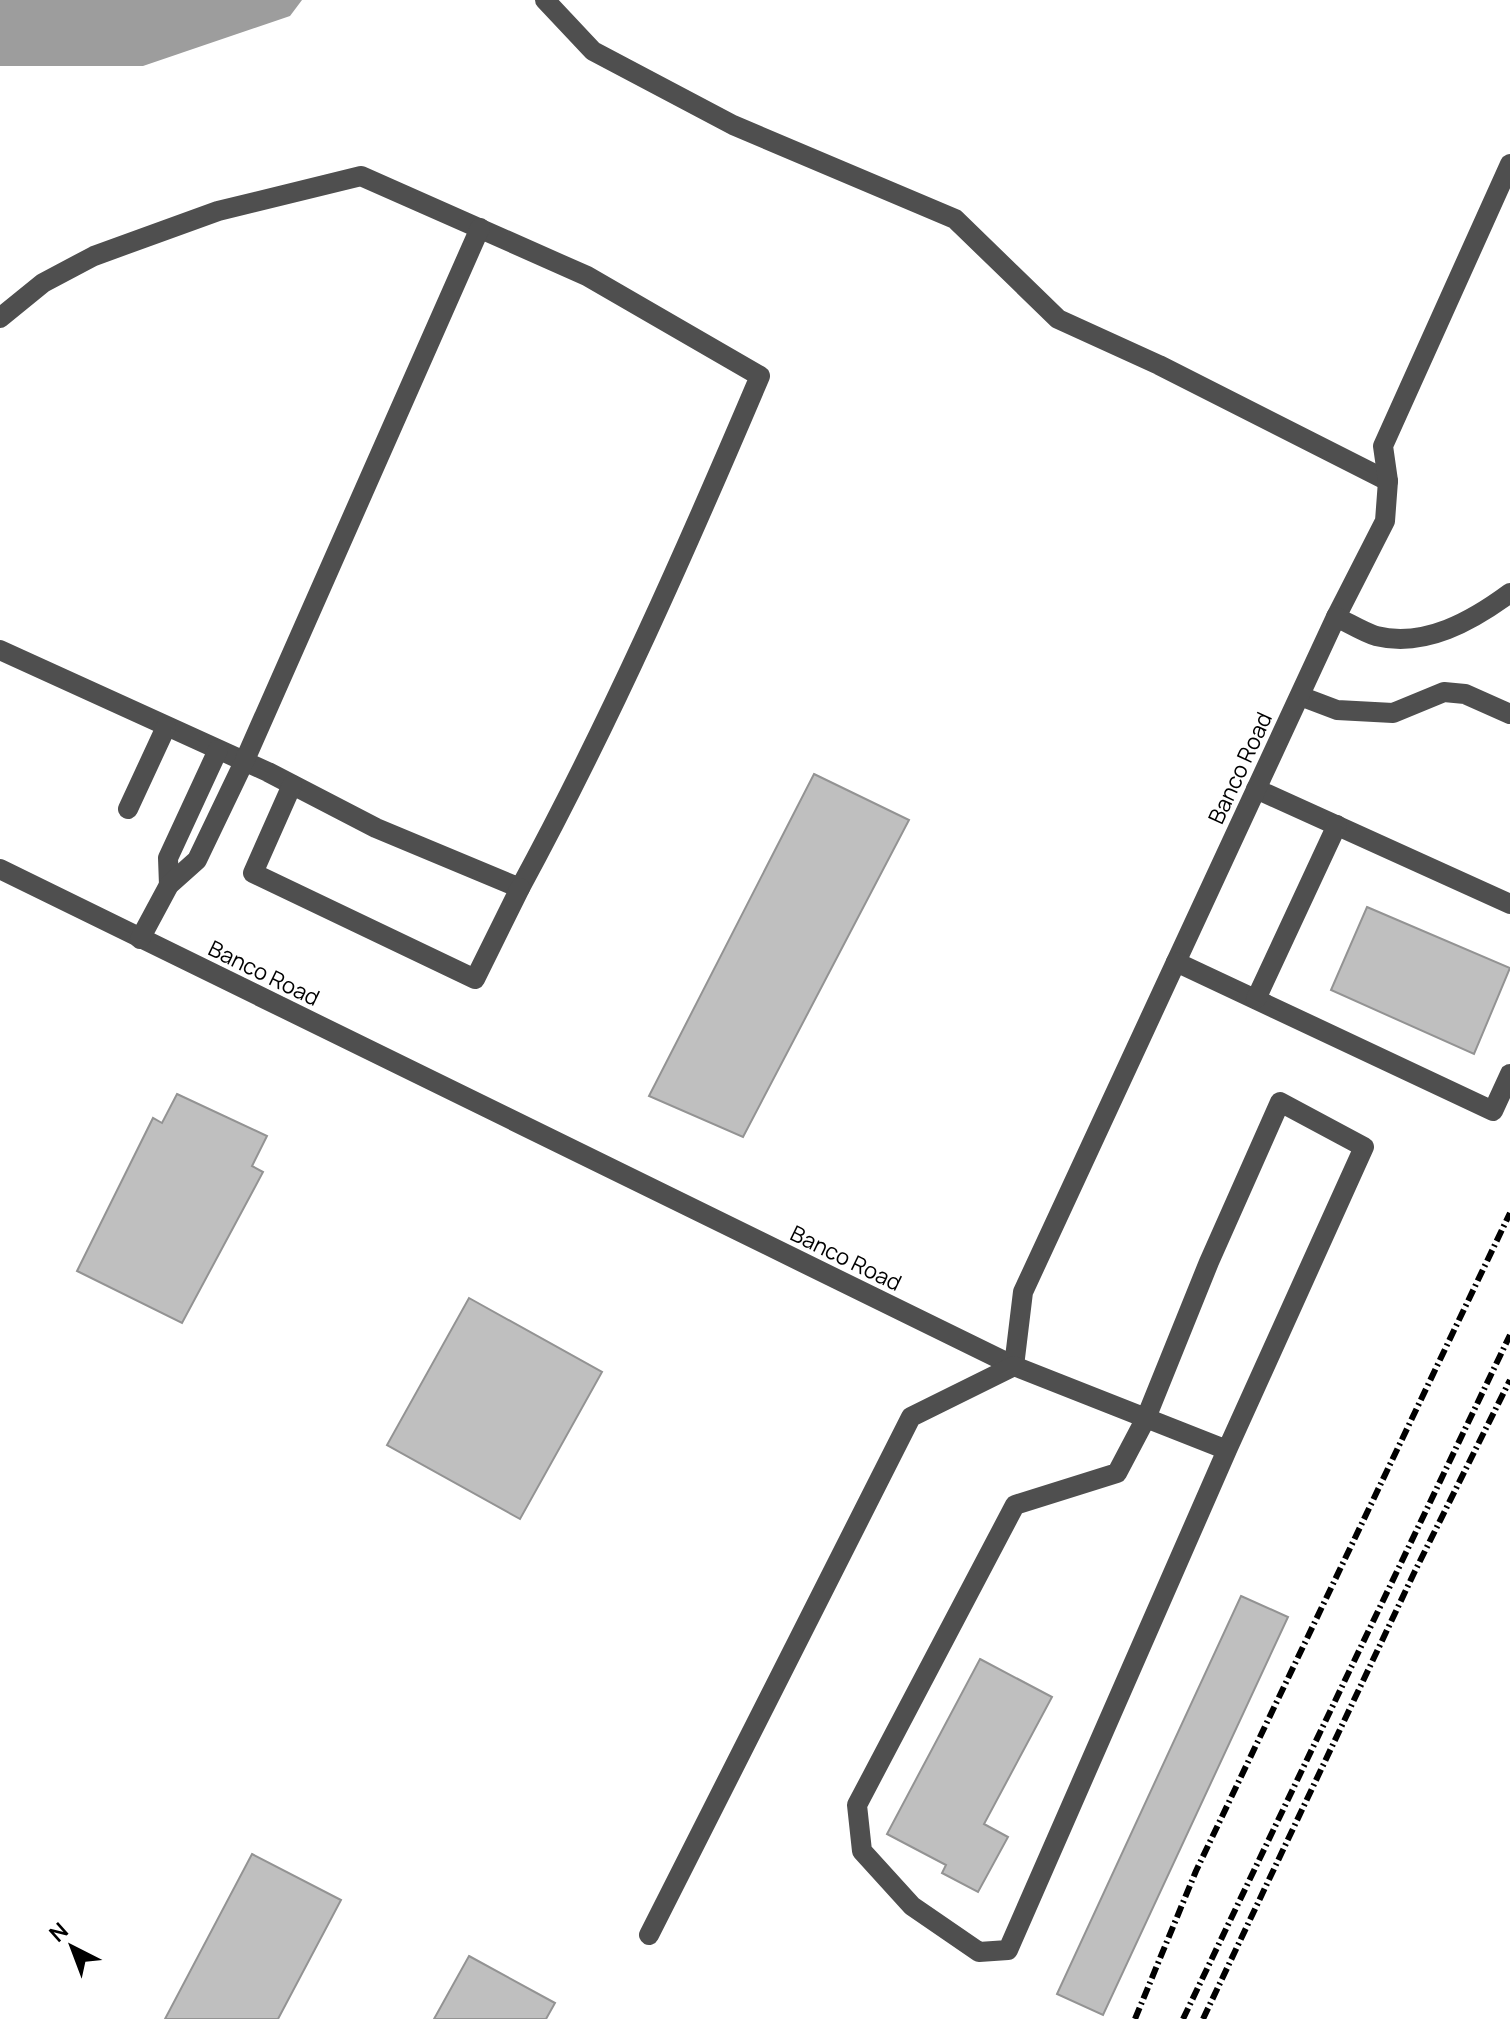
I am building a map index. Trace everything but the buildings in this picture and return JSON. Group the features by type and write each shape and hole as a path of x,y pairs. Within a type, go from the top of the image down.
{"street":[{"path":"545,0 593,51 733,125 955,219 1058,319 1159,365 1388,481"},
{"name":"Banco Road","path":"0,869 1014,1366 1023,1292 1336,617 1385,521 1388,481 1383,446 1510,164"},
{"path":"0,318 43,283 94,256 218,211 361,176 587,276 760,376 649,632 575,786 475,979 253,873 292,785"},
{"path":"140,939 169,885 197,860 244,762 480,228"},
{"path":"1336,617 1374,635 1406,640 1471,621 1510,593"},
{"path":"0,650 244,762 376,828 520,888"},
{"path":"1300,696 1337,710 1393,713 1444,692 1465,694 1510,714"},
{"path":"128,809 166,727"},
{"path":"169,885 168,858 218,750"},
{"path":"1256,789 1510,904"},
{"path":"1256,999 1337,825"},
{"path":"1176,962 1493,1111 1510,1074"},
{"path":"1280,1102 1364,1147 1227,1450 1008,1950 979,1952 912,1906 862,1851 857,1805 1015,1505 1117,1473 1146,1418 1209,1262 1280,1102"},
{"path":"649,1935 911,1417 1014,1366 1227,1450"}],"shaded area":[{"path":"0,0 302,0 290,16 143,66 0,66"}],"railway":[{"path":"1135,2019 1196,1871 1510,1213"},
{"path":"1183,2019 1510,1335"},
{"path":"1203,2019 1415,1571 1510,1380"}]}
